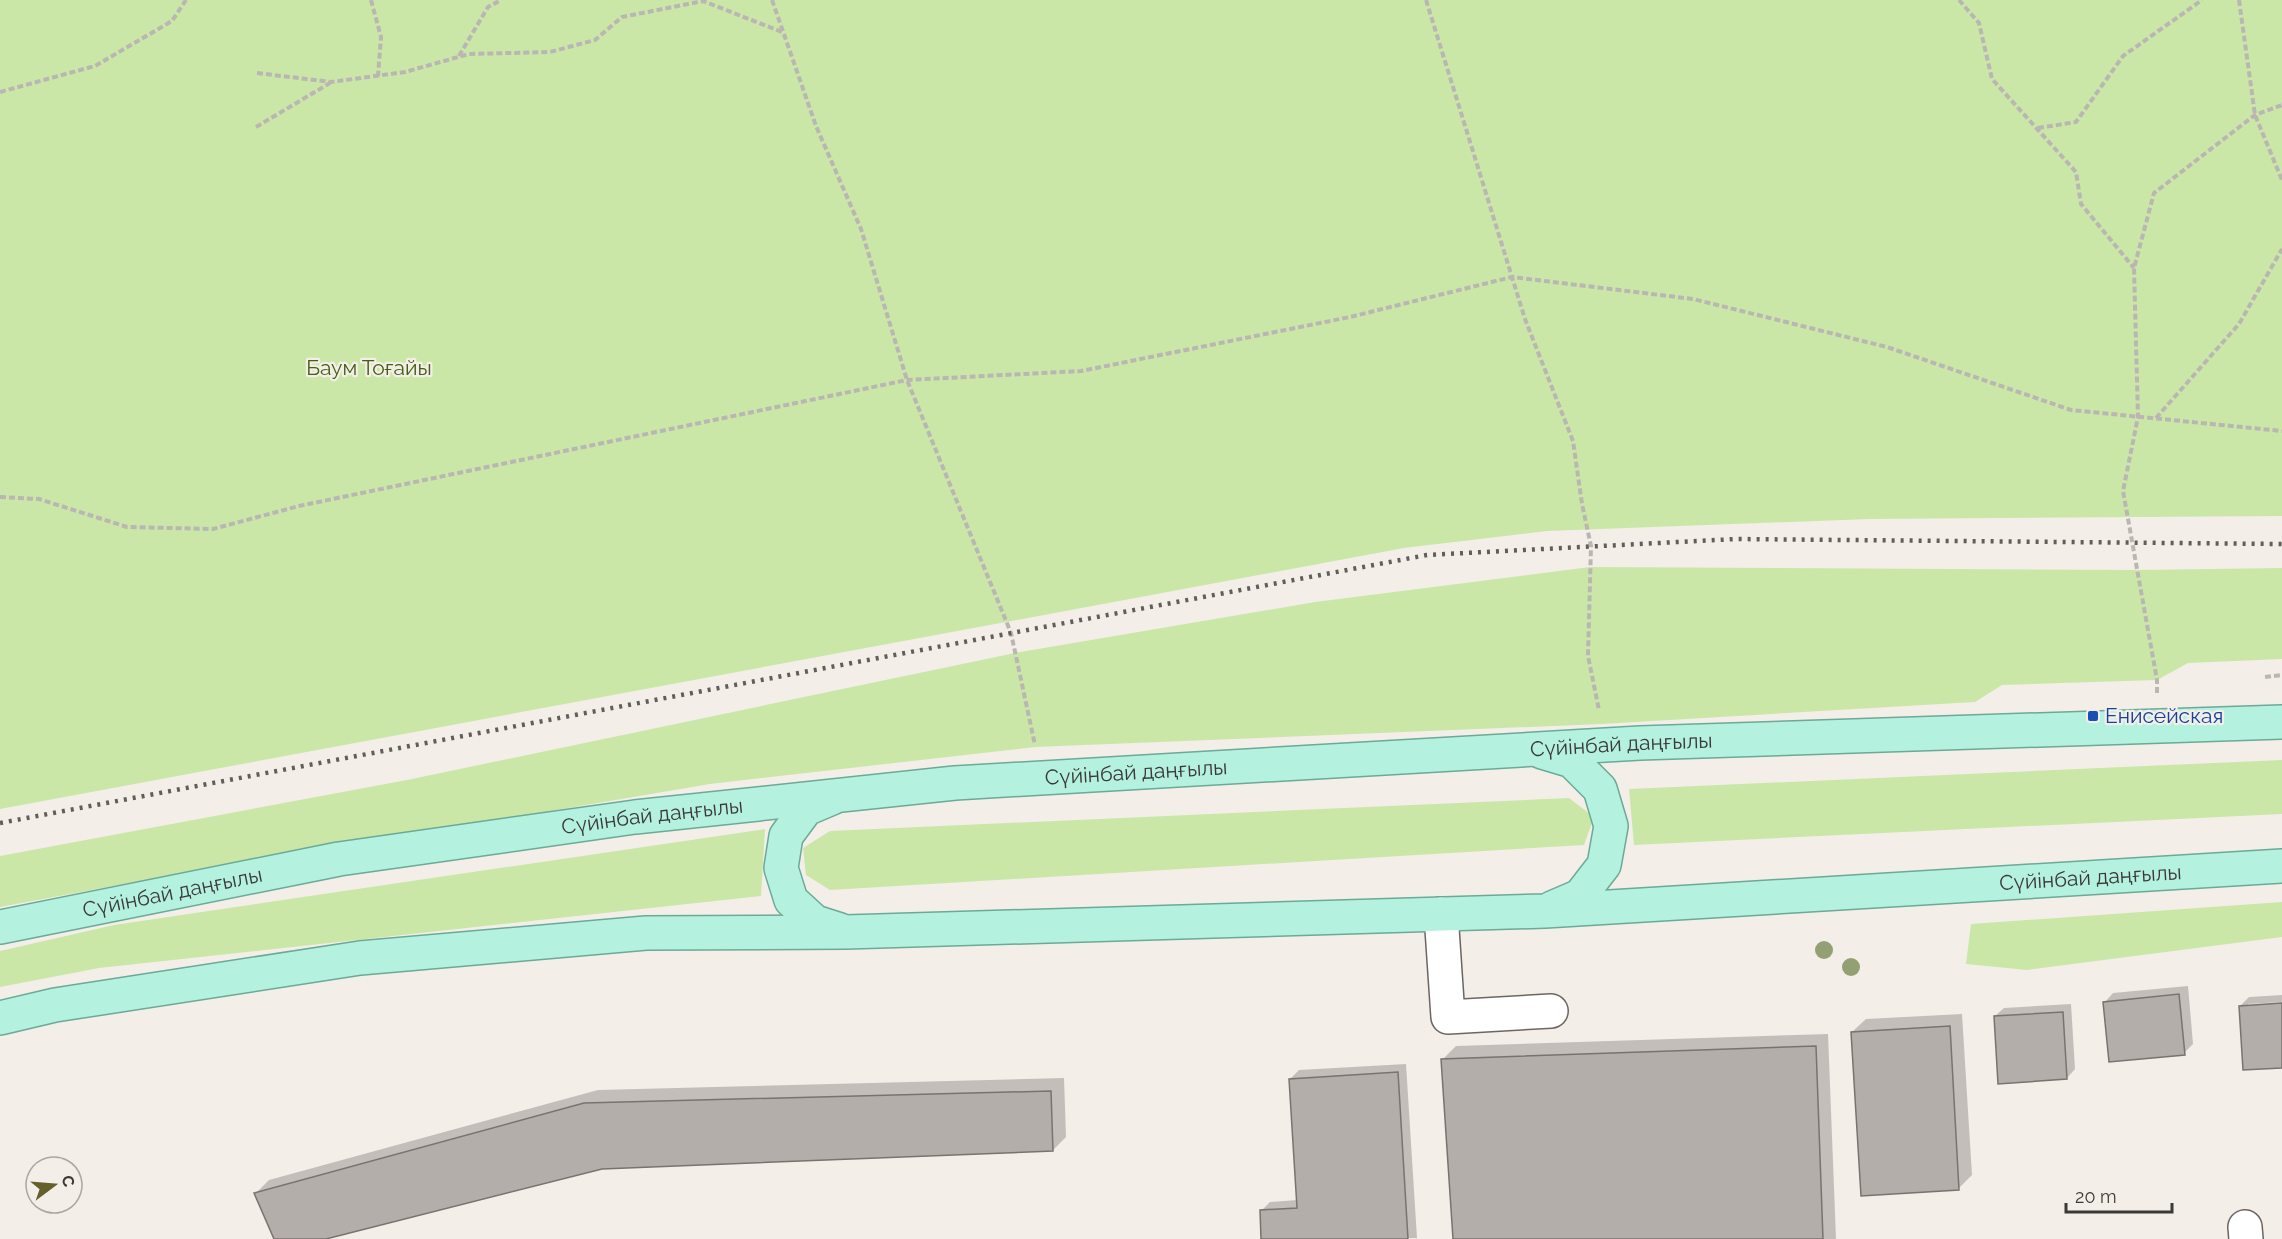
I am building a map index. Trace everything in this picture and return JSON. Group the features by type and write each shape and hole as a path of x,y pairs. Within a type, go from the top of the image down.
{"main road":[{"name":"Сүйінбай даңғылы","path":"0,927 339,859 635,817 955,783 1607,745 2282,722"},
{"path":"1535,750 1572,761 1600,789 1611,826 1604,865 1580,896 1545,911"},
{"path":"836,796 807,809 786,836 781,868 791,900 815,922 846,932"},
{"name":"Сүйінбай даңғылы","path":"0,1018 55,1005 360,958 646,933 846,932 1545,911 2282,866"}],"lane":[{"path":"1441,914 1448,1017 1551,1011"}],"path":[{"path":"0,92 95,66 172,21 186,0"},
{"path":"372,0 381,36 378,76"},
{"path":"458,57 488,7 501,0"},
{"path":"256,73 331,82 405,72 469,54 550,52 595,40 622,16 704,0 782,32"},
{"path":"772,0 816,126 861,229 908,380 1011,633 1042,778"},
{"path":"1426,0 1512,277 1547,377 1573,441 1591,546 1588,657 1607,745"},
{"path":"1959,0 1979,23 1992,79 2076,172 2081,204 2134,268"},
{"path":"2037,128 2076,122 2123,56 2202,0"},
{"path":"2239,0 2255,115 2282,180"},
{"path":"256,127 331,82"},
{"path":"2157,680 2123,491 2138,417 2134,268 2154,193 2255,115 2282,105"},
{"path":"2156,418 2239,324 2282,249"},
{"path":"0,498 39,498 127,527 213,529 299,506 908,380 1081,371 1350,317 1512,277 1693,299 1887,347 2071,410 2282,431"},
{"path":"2265,677 2282,675"}],"green space":[{"name":"Баум Тоғайы","path":"0,0 2282,0 2282,516 1869,519 1547,531 1404,548 0,809"},
{"path":"1590,567 2138,570 2282,568 2282,659 2188,663 2157,680 2002,685 1975,702 1602,724 1035,747 710,784 151,879 0,907 0,856 407,780 1015,653 1315,602"},
{"path":"2282,760 2282,814 1634,845 1629,789"},
{"path":"1569,798 1594,817 1584,845 830,890 806,875 803,848 830,831"},
{"path":"765,829 761,896 99,968 0,987 0,951 114,925"},
{"path":"2282,902 2282,937 2027,970 1966,964 1971,924"}],"building":[{"path":"2179,994 2185,1055 2109,1062 2103,1002"},
{"path":"2282,1003 2282,1068 2243,1070 2239,1006"},
{"path":"2063,1012 2067,1079 1998,1084 1994,1016"},
{"path":"1950,1026 1959,1190 1861,1196 1851,1032"},
{"path":"1816,1046 1823,1239 1453,1239 1441,1059"},
{"path":"1398,1072 1408,1239 1261,1239 1260,1210 1297,1208 1289,1079"},
{"path":"1051,1091 1053,1151 602,1169 326,1239 274,1239 254,1193 584,1103"}],"railway":[{"path":"0,823 1427,555 1736,539 2282,544"}],"place":[{"name":"Енисейская","path":"2093,716"}]}
